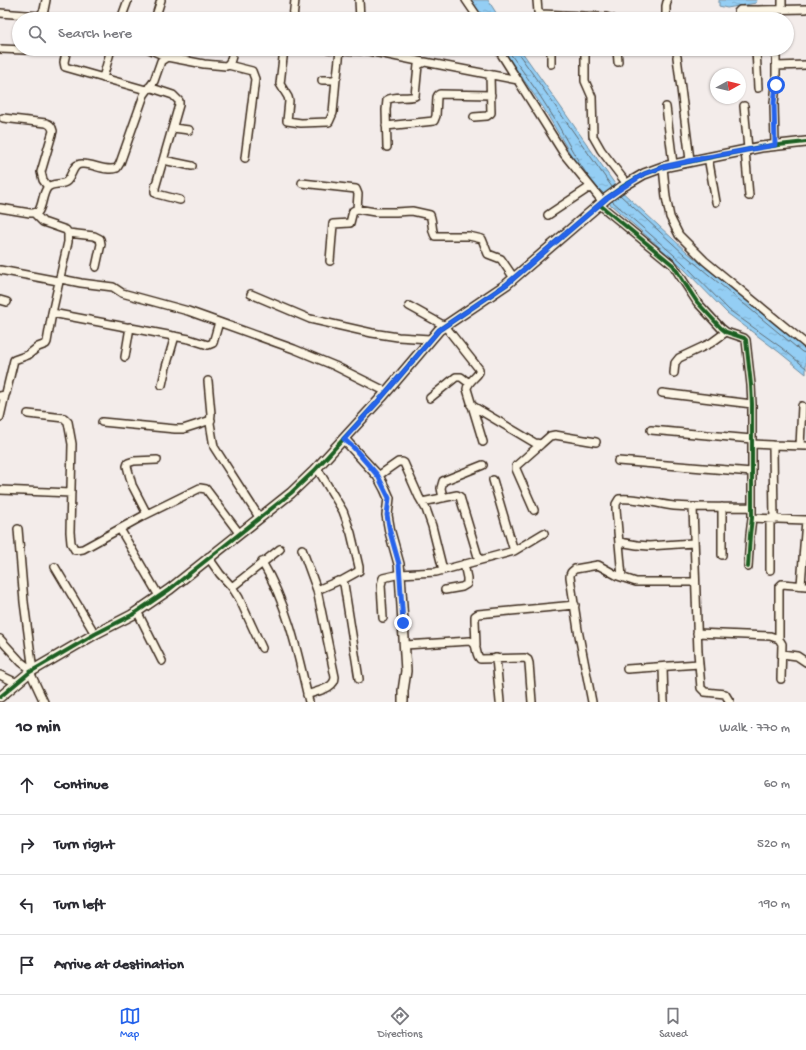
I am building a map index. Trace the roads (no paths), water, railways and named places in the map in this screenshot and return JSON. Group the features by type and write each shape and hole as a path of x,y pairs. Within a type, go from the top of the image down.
{"street":[{"path":"43,12 46,0"},
{"path":"124,12 128,0"},
{"path":"157,12 161,0"},
{"path":"294,12 295,0"},
{"path":"359,0 360,12"},
{"path":"466,0 474,12"},
{"path":"536,0 538,12"},
{"path":"778,10 782,0"},
{"path":"666,12 667,2"},
{"path":"738,12 740,10 806,10"},
{"path":"0,13 12,15"},
{"path":"0,49 12,50"},
{"path":"65,56 65,67 173,95 177,98 179,101 179,106 155,192 162,196 180,200"},
{"path":"103,78 109,56"},
{"path":"228,65 231,62 232,56"},
{"path":"283,56 280,84 289,101 287,121 301,123 329,122 332,114 339,56"},
{"path":"394,56 518,80"},
{"path":"503,56 564,154 590,187 604,202 673,265 697,302 726,332 746,340 752,404 752,518 748,567"},
{"path":"551,56 551,64"},
{"path":"585,56 585,81 592,97 593,136 625,186"},
{"path":"618,56 618,62"},
{"path":"756,56 758,88"},
{"path":"775,145 774,103 776,85 776,56"},
{"path":"34,213 38,212 40,208 46,189 48,187 66,182 74,168 79,164 87,164 110,169 114,169 118,166 148,89 154,80 161,61 167,57 204,64 222,66 228,65 252,72 256,79 245,158"},
{"path":"677,57 690,160"},
{"path":"387,147 387,100 391,98 415,96 418,65 423,62"},
{"path":"776,66 806,66"},
{"path":"474,117 489,115 491,108 490,75"},
{"path":"322,80 336,79"},
{"path":"386,126 434,121 436,116 437,97 440,94 491,95"},
{"path":"744,106 749,196"},
{"path":"666,107 673,164"},
{"path":"3,118 46,123 50,124 52,127 41,172 43,180 48,187"},
{"path":"173,128 189,130"},
{"path":"0,697 32,671 137,611 159,596 291,492 317,468 344,439 439,330 507,284 625,186 644,174 673,164 775,145 806,142"},
{"path":"708,157 716,202"},
{"path":"163,160 192,166"},
{"path":"663,167 669,210 672,222 679,235 705,261 806,344"},
{"path":"302,183 356,189 358,194 358,209"},
{"path":"548,215 590,187"},
{"path":"0,208 34,213 43,222 63,229 68,233 94,236 100,239 101,244 96,267"},
{"path":"330,261 333,224 350,223 353,211 358,209 390,212 412,211 428,214 432,219 433,234 435,236 469,236 482,239 488,254 501,259 514,278"},
{"path":"0,417 2,396 8,389 14,360 28,355 38,347 46,344 61,279 68,242 68,233"},
{"path":"0,270 58,281 61,279 113,287 122,293 188,311 287,346 335,366 386,392"},
{"path":"251,294 310,319 372,333 398,337 430,339"},
{"path":"409,306 445,326 479,369 478,375 469,383 466,389 483,442"},
{"path":"52,313 175,336 211,345 213,343 219,322"},
{"path":"125,357 130,328"},
{"path":"674,373 675,363 679,358 711,343 726,332"},
{"path":"162,385 175,336"},
{"path":"430,398 458,376 469,383"},
{"path":"208,381 211,406 210,430 216,450 240,485 259,517"},
{"path":"662,393 752,404"},
{"path":"471,405 531,440 541,444"},
{"path":"651,430 772,445 803,446 802,406"},
{"path":"28,414 64,418 68,422 72,444 70,539 75,550 83,549 120,528 200,488 206,489 239,533"},
{"path":"102,422 183,429 210,420"},
{"path":"534,510 516,466 550,436 555,435 596,442"},
{"path":"344,439 354,448 378,476 389,498 387,515 399,564 405,645 406,671 403,702"},
{"path":"770,570 774,453 772,445"},
{"path":"147,514 132,485 127,466 128,463 134,461 157,460"},
{"path":"618,461 752,472"},
{"path":"378,476 398,462 404,463 426,509 432,526 443,570"},
{"path":"443,498 441,488 443,481 483,465"},
{"path":"317,468 343,511 352,533 359,567 359,571 341,581 318,590"},
{"path":"493,480 514,551"},
{"path":"0,490 70,493"},
{"path":"422,502 456,495 460,497 479,560"},
{"path":"622,578 616,509 616,504 619,499 643,500 669,505 693,507 751,508"},
{"path":"693,507 693,543 700,688 705,692 725,694 730,702"},
{"path":"722,507 722,556"},
{"path":"752,518 772,520 806,520 804,586 782,584 779,587 779,639 781,641 782,654 781,679"},
{"path":"120,528 159,596"},
{"path":"18,529 32,671 44,702"},
{"path":"383,618 382,581 386,577 400,574 443,570 514,551 544,533"},
{"path":"619,542 638,546 693,543"},
{"path":"232,587 280,549"},
{"path":"262,562 271,576 288,616 308,698 333,685 335,681 318,590 302,549"},
{"path":"208,557 240,598 262,648"},
{"path":"445,590 462,587 466,584 467,578 464,564"},
{"path":"592,702 570,574 575,569 598,565 622,578 636,582 695,582"},
{"path":"55,567 95,634"},
{"path":"341,581 345,588 359,679"},
{"path":"532,702 528,660 522,658 480,658 477,654 475,616 478,614 575,605"},
{"path":"137,611 162,661"},
{"path":"697,633 770,636 779,639"},
{"path":"0,639 21,662 32,671"},
{"path":"405,645 470,640 476,645"},
{"path":"782,654 797,656 806,662"},
{"path":"496,658 500,702"},
{"path":"627,669 699,664"},
{"path":"663,667 664,702"},
{"path":"0,675 17,683"}],"water":[{"path":"469,0 488,0 496,12 477,12"},
{"path":"719,0 757,0 756,3 727,8 719,6"},
{"path":"507,56 525,56 617,187 687,252 806,350 806,374 727,313 680,265 596,192 581,172 544,109"}]}
